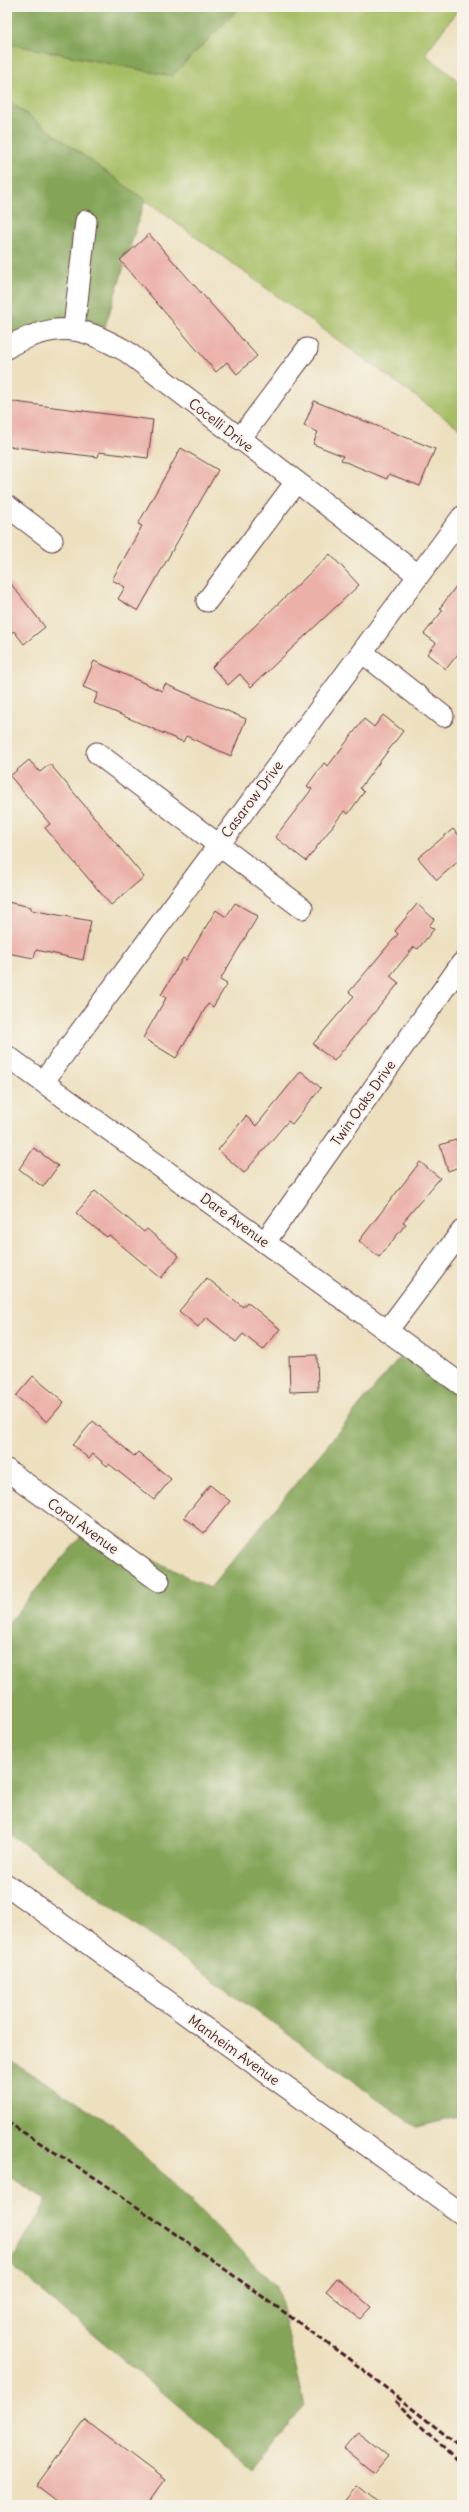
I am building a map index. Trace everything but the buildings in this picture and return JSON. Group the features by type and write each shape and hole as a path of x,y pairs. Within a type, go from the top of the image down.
{"street":[{"path":"74,328 86,221"},
{"name":"Cocelli Drive","path":"7,348 44,331 74,328 100,337 126,351 239,440 418,575"},
{"path":"239,440 308,349"},
{"path":"207,601 296,482"},
{"path":"7,506 52,540"},
{"name":"Casarow Drive","path":"43,1082 462,517"},
{"path":"362,652 444,716"},
{"path":"97,753 302,908"},
{"name":"Twin Oaks Drive","path":"265,1242 462,963"},
{"name":"Dare Avenue","path":"7,1056 462,1385"},
{"path":"388,1331 462,1231"},
{"name":"Coral Avenue","path":"7,1470 159,1581"},
{"name":"Manheim Avenue","path":"7,1885 462,2214"}],"green space":[{"path":"7,7 240,7 172,76 10,44 7,45"},
{"path":"240,7 460,7 425,54 462,84 462,430 7,100 7,45 10,44 172,76"},
{"path":"7,100 145,200 103,333 16,338 7,330"},
{"path":"407,1348 462,1388 462,2116 417,2127 7,1832 7,1624 88,1528 210,1588"},
{"path":"7,2058 115,2126 277,2287 305,2405 251,2467 10,2264 47,2200 7,2175"}],"railway":[{"path":"7,2122 100,2181 194,2247 353,2362 462,2448"},
{"path":"395,2401 462,2466"}]}
